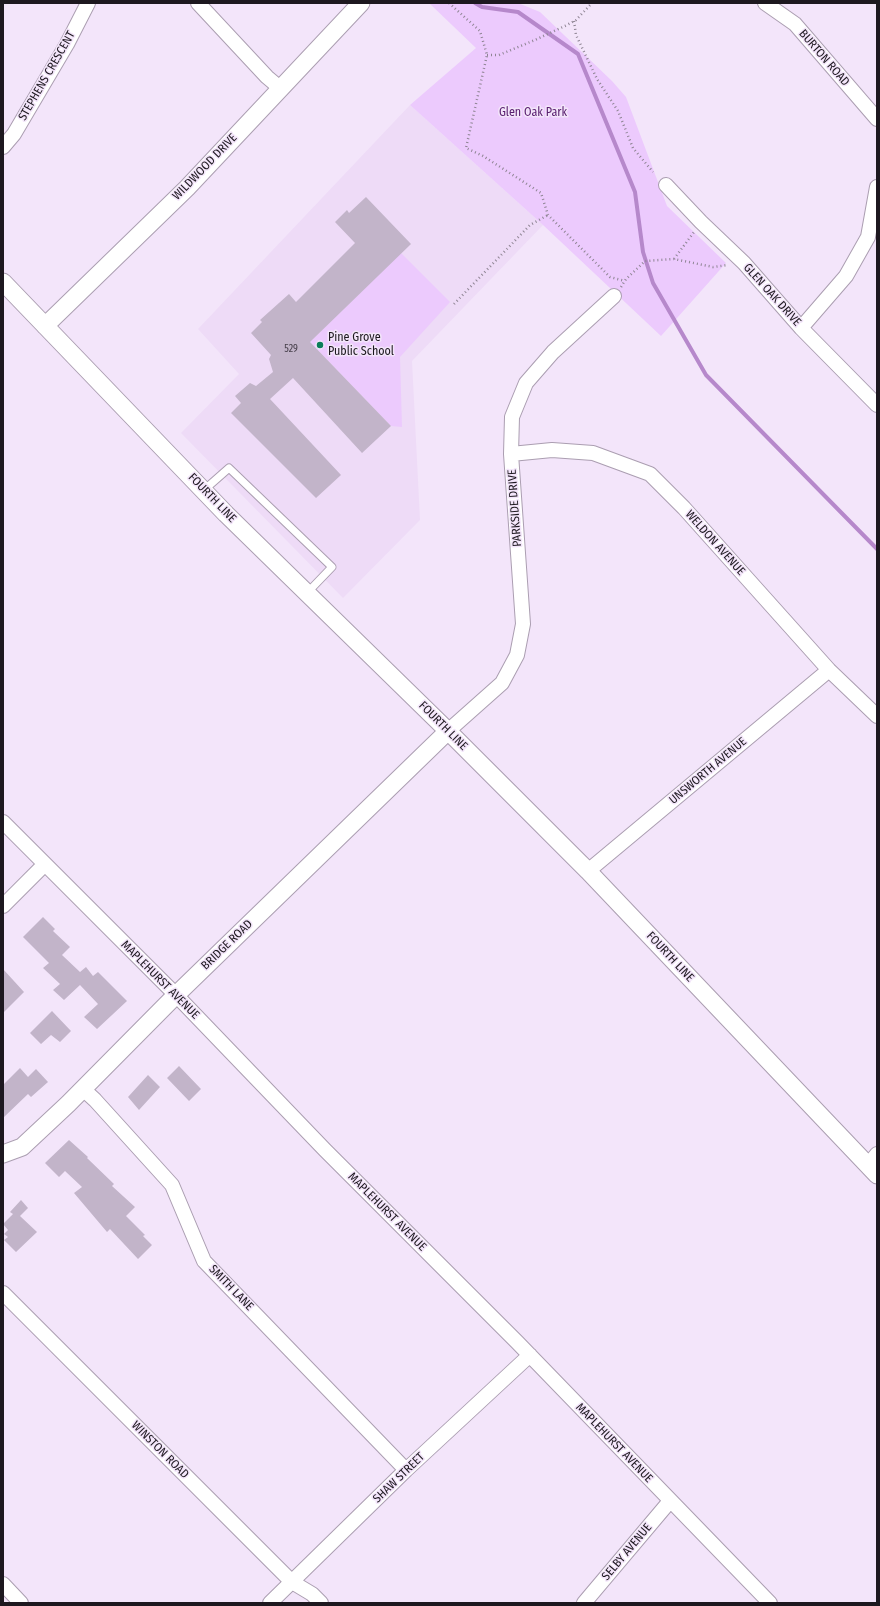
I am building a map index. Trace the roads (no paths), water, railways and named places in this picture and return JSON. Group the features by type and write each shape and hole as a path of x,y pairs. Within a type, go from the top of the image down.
{"street":[{"name":"STEPHENS CRESCENT","path":"3,147 14,134 67,44 88,3"},
{"path":"198,3 267,77 280,88"},
{"name":"WILDWOOD DRIVE","path":"45,326 187,188 361,3"},
{"name":"BURTON ROAD","path":"765,3 795,24 877,119"},
{"name":"GLEN OAK DRIVE","path":"666,185 700,222 744,263 801,328 877,406"},
{"path":"801,328 846,276 868,237 877,187"},
{"name":"FOURTH LINE","path":"3,282 204,490 588,871 874,1165"},
{"name":"PARKSIDE DRIVE","path":"448,731 502,683 517,655 523,624 511,454 512,417 526,383 553,352 614,296"},
{"name":"WELDON AVENUE","path":"511,454 552,450 593,453 650,474 684,508 829,670 877,716"},
{"name":"UNSWORTH AVENUE","path":"588,871 829,670"},
{"name":"BRIDGE ROAD","path":"3,1154 22,1147 448,731"},
{"name":"MAPLEHURST AVENUE","path":"3,822 44,865 176,995 331,1156 530,1355 770,1603"},
{"path":"3,906 44,865"},
{"name":"SMITH LANE","path":"83,1089 95,1100 172,1185 204,1260 406,1470"},
{"name":"WINSTON ROAD","path":"3,1293 292,1582 312,1594 321,1603"},
{"name":"SHAW STREET","path":"270,1603 406,1470 530,1355"},
{"name":"SELBY AVENUE","path":"584,1603 670,1501"},
{"path":"3,1584 21,1603"}],"lane":[{"path":"204,490 229,468 332,568 307,593"}],"waterway":[{"path":"475,3 482,7 518,12 578,54 635,192 643,252 653,283 706,375 877,549"}],"place":[{"name":"Pine Grove Public School","path":"320,345"}],"park label":[{"name":"Glen Oak Park","path":"533,113"}]}
